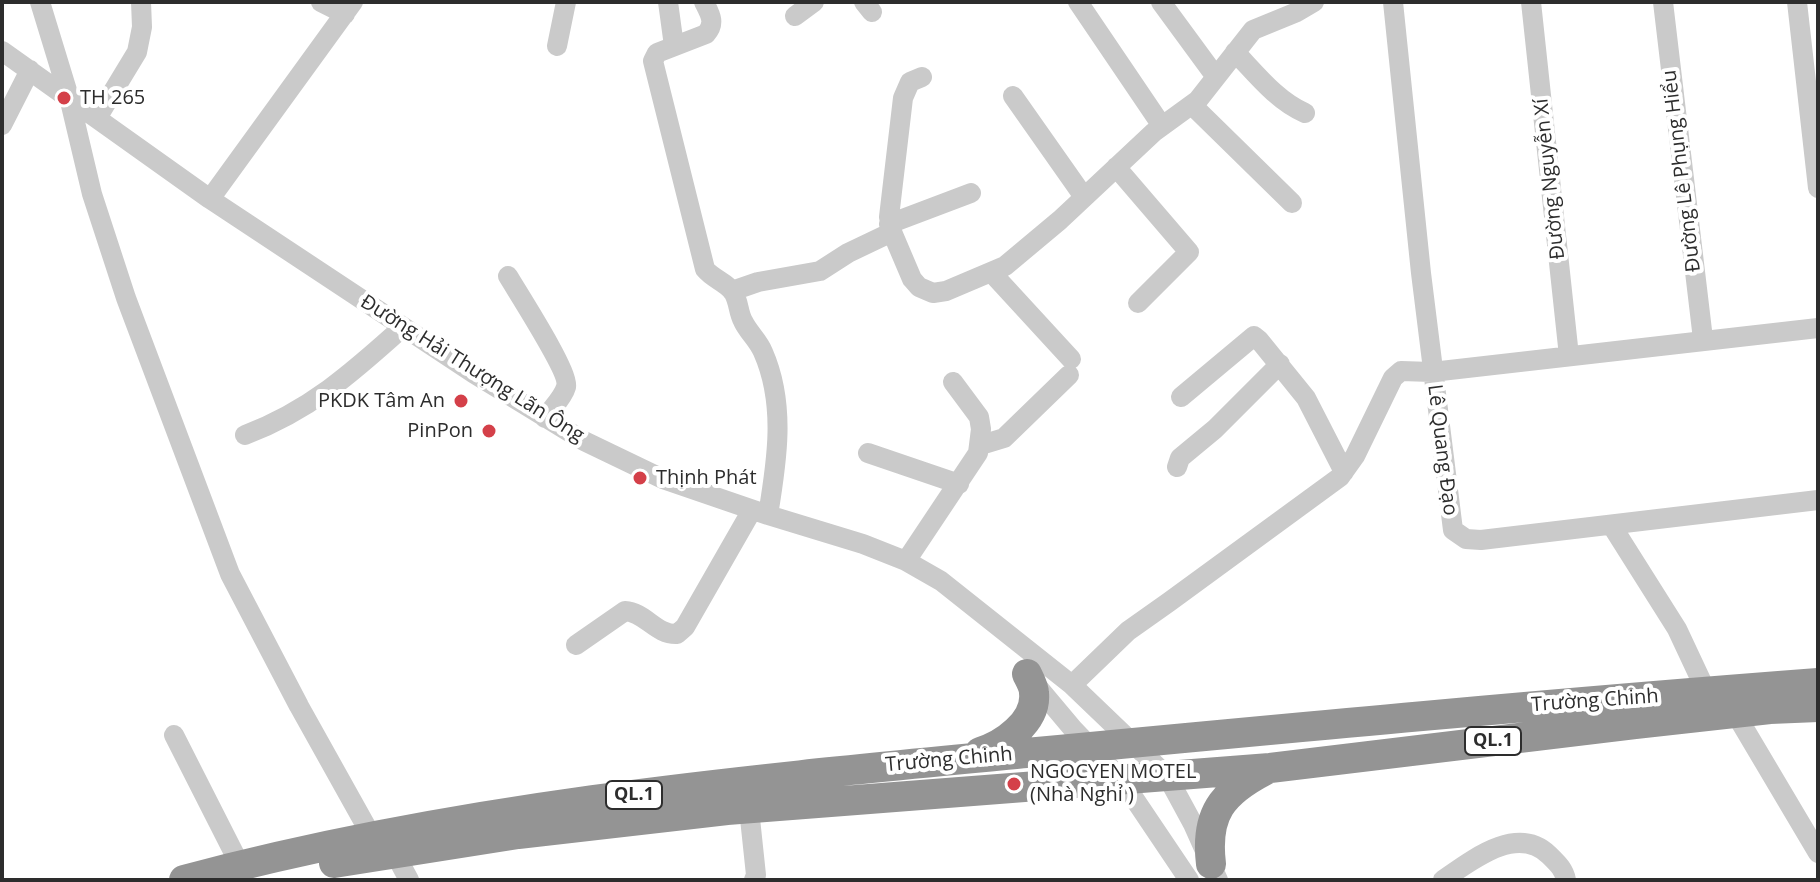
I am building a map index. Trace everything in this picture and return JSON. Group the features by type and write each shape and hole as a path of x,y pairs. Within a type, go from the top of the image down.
{"highway":[{"path":"959,759 994,748 1013,736 1026,720 1034,692 1027,674"},
{"name":"Trường Chinh","path":"184,880 251,872 382,844 461,818 773,777 1507,708 1818,683"},
{"name":"Trường Chinh","path":"382,844 537,832 749,809 1270,768 1735,713 1818,707"},
{"path":"1206,875 1209,829 1225,797 1237,786 1270,768"}],"street":[{"path":"40,2 69,97 92,194 126,298 230,574 299,706 382,844 409,880"},
{"path":"97,118 137,52 142,27 141,2"},
{"path":"210,199 349,8 321,2"},
{"path":"557,46 566,2"},
{"path":"668,2 674,46"},
{"path":"576,645 625,611 667,634 677,634 685,627 760,513 777,461 775,392 764,352 745,325 732,291 705,269 653,61 657,53 706,34 711,29 713,21 704,2"},
{"path":"795,16 814,2"},
{"path":"1078,2 1162,126"},
{"path":"1161,2 1216,77"},
{"path":"922,77 910,82 903,98 890,228 907,270 919,287 933,293 946,291 1005,266 1162,126 1206,92 1253,30 1274,10 1297,12 1314,2"},
{"name":"Lê Quang Đạo","path":"1393,2 1450,521 1458,535 1481,540 1818,500"},
{"name":"Đường Nguyễn Xí","path":"1531,2 1569,356"},
{"name":"Đường Lê Phụng Hiểu","path":"1663,2 1703,339"},
{"path":"1797,2 1818,188"},
{"name":"Đường Hải Thượng Lãn Ông","path":"2,51 210,199 545,418 663,479 863,544 906,561 941,581 1072,685 1167,776 1206,875"},
{"path":"1235,52 1276,94 1305,113"},
{"path":"2,125 30,70"},
{"path":"1013,96 1084,197"},
{"path":"1192,105 1292,203"},
{"path":"1116,167 1189,252 1138,303"},
{"path":"732,291 758,282 820,271 890,228 971,193"},
{"path":"981,445 1004,438 1070,367 991,272"},
{"path":"508,276 552,350 566,381 566,388 545,418"},
{"path":"245,435 275,424 318,398 350,375 403,327"},
{"path":"1072,685 1145,617 1344,472 1393,378 1401,371 1432,372 1818,328"},
{"path":"1181,397 1254,336 1306,398 1344,472"},
{"path":"1177,467 1180,458 1215,429 1280,364"},
{"path":"906,561 959,484 981,445 979,417 953,382"},
{"path":"868,453 959,484"},
{"path":"1612,526 1677,629 1707,693"},
{"name":"Đường Hải Thượng Lãn Ông","path":"980,612 1027,674 1206,875"},
{"path":"1735,713 1818,853"},
{"path":"174,735 251,872"},
{"path":"749,809 754,880"},
{"path":"1443,880 1478,856 1520,842 1535,844 1544,851 1564,871 1566,880"}],"place":[{"name":"TH 265","path":"64,98"},
{"name":"PKDK Tâm An","path":"461,401"},
{"name":"PinPon","path":"489,431"},
{"name":"Thịnh Phát","path":"640,478"},
{"name":"NGOCYEN MOTEL (Nhà Nghỉ )","path":"1014,784"}]}
